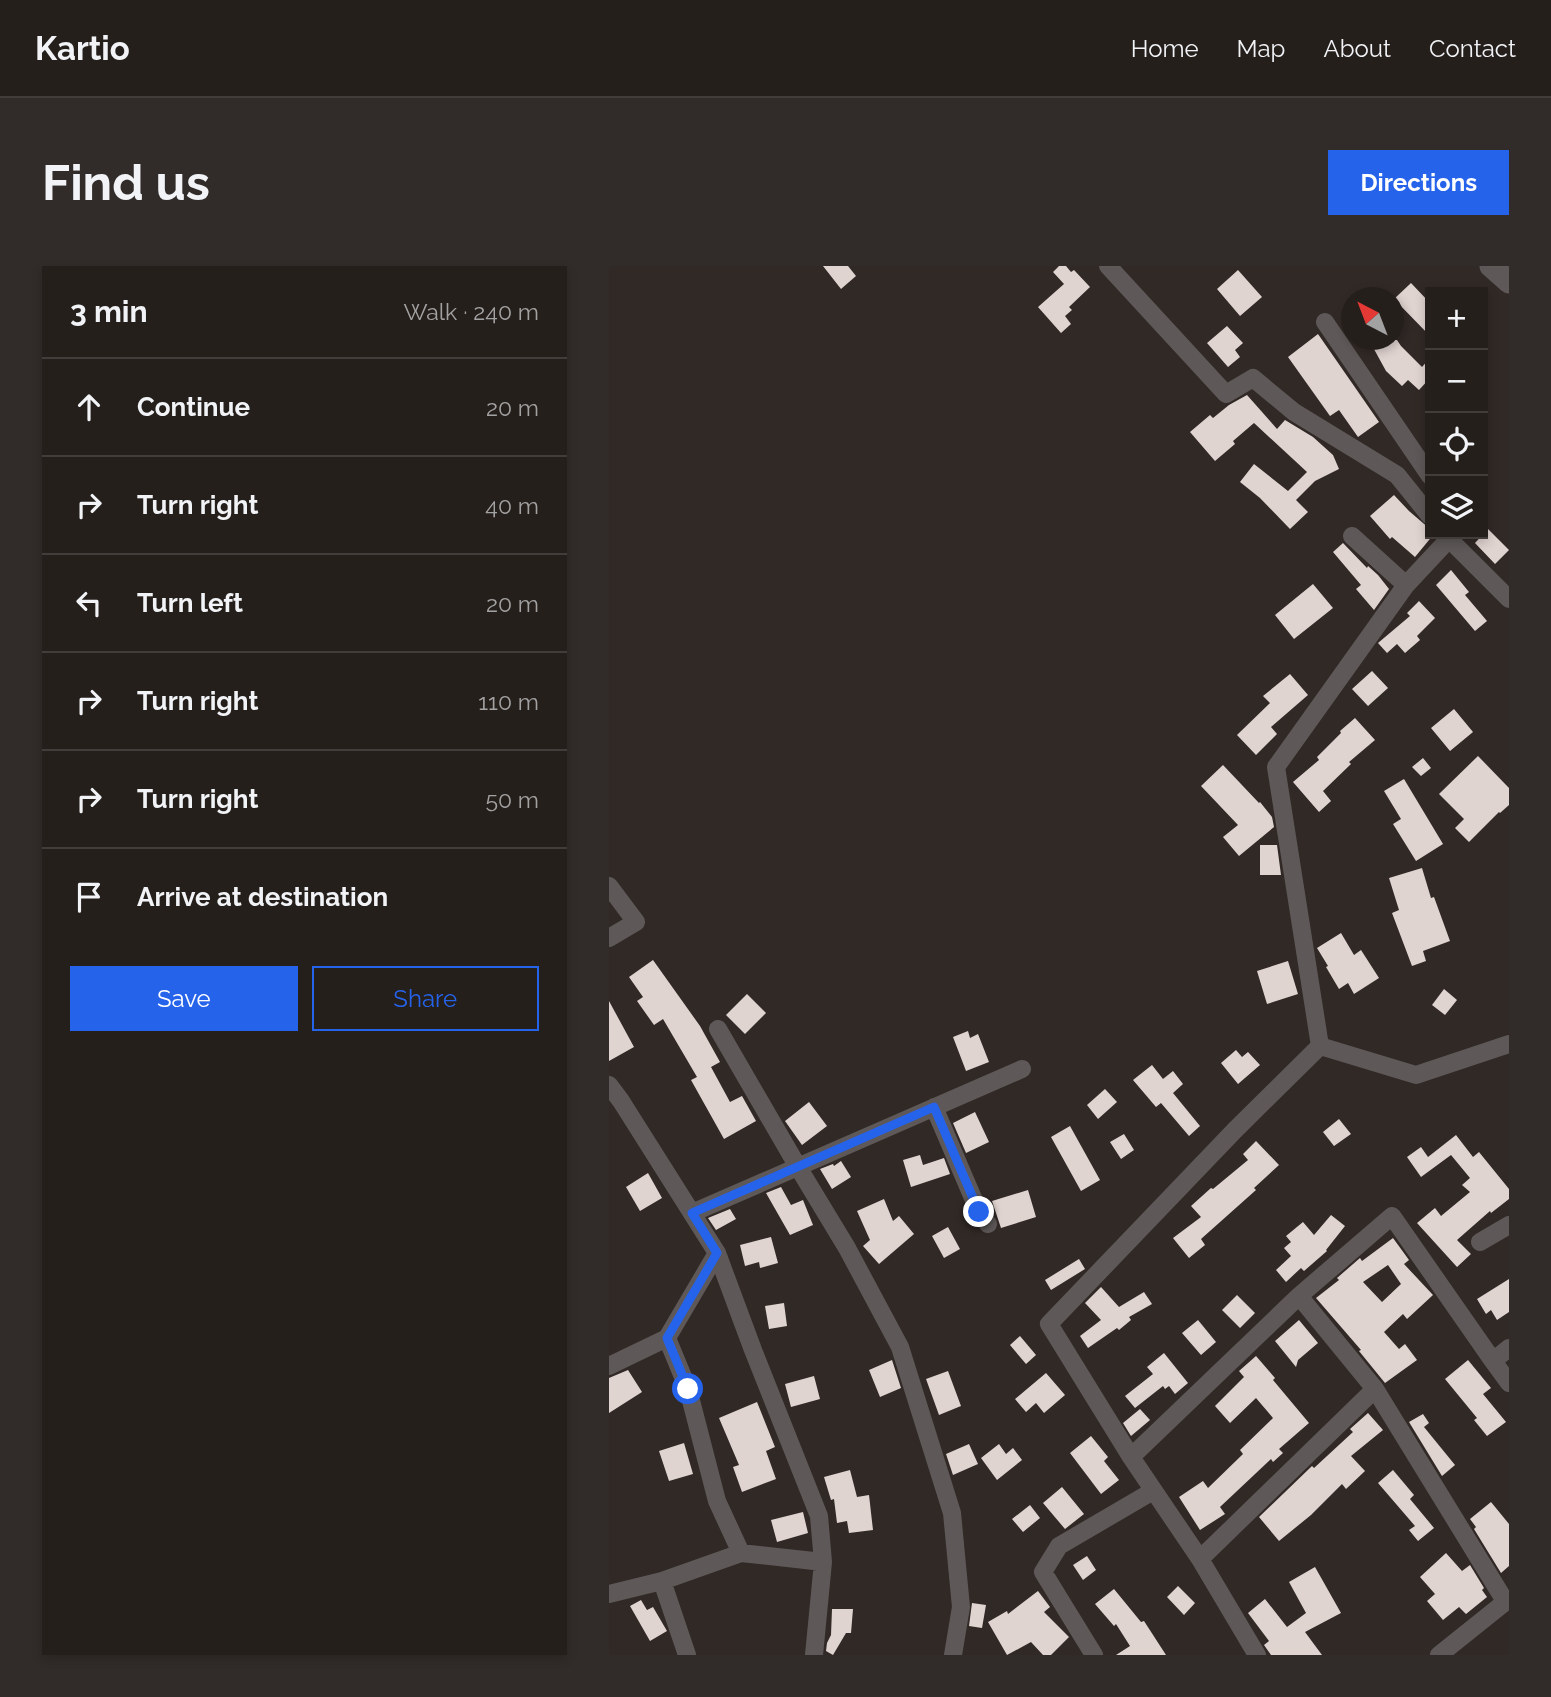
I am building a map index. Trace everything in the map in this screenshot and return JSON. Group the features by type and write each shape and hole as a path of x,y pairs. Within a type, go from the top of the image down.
{"street":[{"path":"1108,266 1226,394 1253,378 1294,412 1397,475 1425,510"},
{"path":"1491,266 1509,282"},
{"path":"1325,322 1425,469"},
{"path":"1352,536 1406,585"},
{"path":"1320,1046 1276,767 1406,585 1445,539"},
{"path":"1451,539 1509,599"},
{"path":"609,886 636,922 609,938"},
{"path":"718,1029 847,1248 900,1347 952,1513 961,1607 953,1655"},
{"path":"1320,1046 1416,1075 1509,1044"},
{"path":"1257,1655 1200,1559 1131,1457 1049,1324 1235,1130 1320,1046"},
{"path":"692,1213 1022,1069"},
{"path":"609,1085 717,1253 819,1516 823,1562 814,1655"},
{"path":"934,1107 979,1212 988,1224"},
{"path":"1131,1457 1299,1296 1392,1216 1509,1383"},
{"path":"1480,1242 1509,1225"},
{"path":"609,1366 667,1338 717,1253"},
{"path":"1299,1296 1375,1389 1507,1600 1439,1655"},
{"path":"667,1338 688,1389 717,1501 741,1553"},
{"path":"1493,1361 1509,1348"},
{"path":"1200,1559 1375,1389"},
{"path":"1094,1655 1043,1572 1059,1546 1153,1491"},
{"path":"609,1594 663,1581 741,1553 823,1562"},
{"path":"663,1581 687,1655"}],"building":[{"path":"823,266 848,266 856,276 841,289"},
{"path":"1059,266 1066,266 1071,272 1074,270 1090,287 1069,307 1072,310 1065,316 1071,324 1061,333 1038,307 1064,284 1053,272"},
{"path":"1238,270 1262,297 1240,316 1217,289"},
{"path":"1411,283 1425,298 1425,331 1404,309 1404,290"},
{"path":"1227,326 1243,343 1235,350 1240,357 1228,367 1207,343"},
{"path":"1318,334 1379,422 1358,437 1339,410 1330,416 1288,357"},
{"path":"1404,349 1422,367 1425,364 1425,383 1419,390 1408,380 1402,386 1386,371 1374,350"},
{"path":"1247,395 1277,429 1285,420 1313,437 1333,455 1339,469 1315,481 1296,500 1308,512 1290,529 1240,482 1254,464 1288,491 1307,472 1254,423 1215,461 1190,432 1210,415 1213,418"},
{"path":"1394,495 1425,525 1425,539 1430,539 1415,557 1392,537 1390,539 1370,516"},
{"path":"1488,529 1509,550 1495,564 1475,543 1479,539 1488,539"},
{"path":"1343,543 1367,568 1368,566 1378,575 1389,589 1374,610 1356,589 1361,585 1333,552"},
{"path":"1451,570 1469,592 1465,595 1487,621 1475,631 1436,585"},
{"path":"1313,584 1333,608 1294,639 1275,615"},
{"path":"1419,601 1435,618 1417,636 1420,640 1405,653 1397,644 1387,653 1378,643 1410,616 1407,613"},
{"path":"1372,671 1388,688 1368,706 1352,689"},
{"path":"1290,674 1308,695 1271,727 1277,734 1256,755 1237,735 1270,703 1263,696"},
{"path":"1454,709 1473,732 1450,751 1431,728"},
{"path":"1355,718 1375,740 1349,762 1351,764 1323,791 1331,801 1319,812 1293,782 1319,760 1317,757"},
{"path":"1478,756 1509,788 1509,805 1469,842 1455,828 1464,819 1439,794"},
{"path":"1423,758 1431,768 1421,776 1412,767"},
{"path":"1223,765 1260,802 1272,817 1274,827 1239,856 1223,837 1238,825 1201,786"},
{"path":"1404,779 1443,844 1416,861 1393,824 1401,819 1384,791"},
{"path":"1260,845 1277,845 1281,875 1260,875"},
{"path":"1422,868 1431,898 1434,897 1450,941 1423,951 1426,961 1412,966 1392,913 1399,910 1389,878"},
{"path":"1341,933 1354,955 1361,950 1379,978 1354,994 1348,983 1339,989 1317,948"},
{"path":"653,960 700,1026 720,1062 711,1067 730,1102 742,1096 756,1121 724,1139 691,1080 697,1077 663,1019 654,1025 637,1001 643,997 629,977"},
{"path":"1288,961 1298,994 1267,1004 1257,971"},
{"path":"1444,989 1457,1000 1445,1015 1432,1005"},
{"path":"747,994 766,1013 745,1034 726,1015"},
{"path":"609,1001 634,1047 609,1061"},
{"path":"968,1031 970,1038 978,1034 989,1062 966,1071 953,1037"},
{"path":"1236,1050 1242,1057 1248,1052 1260,1065 1238,1084 1221,1063"},
{"path":"1152,1065 1163,1079 1173,1071 1183,1084 1173,1093 1200,1126 1189,1136 1161,1103 1156,1107 1133,1080"},
{"path":"1105,1089 1117,1102 1098,1119 1087,1105"},
{"path":"809,1102 827,1126 802,1145 785,1121"},
{"path":"975,1112 989,1142 966,1153 953,1123"},
{"path":"1339,1119 1351,1134 1334,1146 1323,1132"},
{"path":"1070,1126 1100,1180 1081,1191 1051,1137"},
{"path":"1124,1134 1134,1150 1121,1159 1110,1142"},
{"path":"1456,1135 1473,1157 1479,1152 1509,1189 1509,1199 1491,1213 1490,1211 1457,1240 1471,1254 1457,1267 1417,1223 1435,1208 1441,1216 1470,1192 1462,1185 1470,1178 1451,1155 1421,1177 1407,1157 1421,1147 1428,1157"},
{"path":"1256,1141 1279,1165 1254,1188 1256,1190 1201,1239 1205,1245 1189,1258 1173,1238 1201,1217 1191,1206 1248,1160 1243,1154"},
{"path":"920,1155 923,1165 944,1158 950,1174 911,1187 903,1160"},
{"path":"841,1161 851,1177 832,1189 820,1169 833,1164 834,1166"},
{"path":"648,1173 662,1198 640,1211 626,1187"},
{"path":"781,1187 791,1205 803,1200 813,1225 790,1235 766,1193"},
{"path":"1028,1190 1036,1217 1001,1228 992,1201"},
{"path":"884,1199 893,1221 899,1216 914,1234 879,1264 863,1246 870,1240 857,1211"},
{"path":"730,1209 736,1219 716,1230 708,1218"},
{"path":"1331,1215 1345,1226 1327,1251 1304,1271 1301,1268 1286,1282 1276,1270 1291,1256 1284,1248 1291,1242 1286,1236 1303,1222 1314,1235"},
{"path":"948,1227 960,1249 944,1258 932,1236"},
{"path":"771,1237 778,1263 760,1268 759,1262 745,1266 740,1245"},
{"path":"1393,1238 1409,1260 1404,1264 1433,1295 1407,1319 1403,1314 1384,1332 1399,1349 1405,1344 1417,1360 1385,1383 1359,1351 1361,1350 1316,1298 1339,1280 1337,1278 1360,1258 1362,1261","holes":["1388,1265 1401,1284 1382,1302 1363,1282"]},
{"path":"1079,1259 1085,1269 1051,1290 1045,1280"},
{"path":"1509,1279 1509,1312 1497,1320 1491,1310 1486,1314 1477,1299"},
{"path":"1101,1287 1119,1307 1144,1292 1152,1304 1129,1317 1131,1320 1119,1330 1117,1328 1088,1348 1080,1336 1101,1320 1085,1303"},
{"path":"1237,1295 1255,1313 1240,1328 1222,1310"},
{"path":"784,1303 787,1326 769,1329 765,1306"},
{"path":"1198,1320 1216,1342 1201,1355 1182,1333"},
{"path":"1299,1320 1318,1343 1298,1360 1296,1367 1275,1341"},
{"path":"1020,1336 1036,1355 1026,1364 1010,1345"},
{"path":"1164,1353 1188,1383 1175,1394 1169,1386 1165,1389 1163,1386 1135,1408 1125,1396 1153,1374 1147,1367"},
{"path":"1256,1356 1309,1423 1279,1449 1283,1453 1273,1462 1271,1459 1220,1507 1225,1514 1200,1530 1179,1497 1203,1481 1208,1488 1243,1454 1240,1450 1273,1418 1256,1398 1230,1423 1215,1406 1244,1377 1239,1371"},
{"path":"892,1360 901,1388 880,1397 869,1370"},
{"path":"1468,1360 1491,1388 1483,1394 1506,1422 1487,1436 1474,1420 1477,1418 1445,1379"},
{"path":"628,1370 642,1392 609,1413 609,1378"},
{"path":"948,1371 961,1406 939,1415 926,1379"},
{"path":"1046,1373 1065,1395 1044,1413 1036,1403 1026,1412 1015,1399"},
{"path":"814,1376 820,1399 791,1407 785,1384"},
{"path":"757,1402 775,1447 766,1451 776,1479 742,1492 733,1467 739,1465 719,1418"},
{"path":"1140,1409 1150,1420 1131,1436 1123,1423"},
{"path":"1368,1413 1383,1430 1351,1456 1365,1471 1346,1489 1342,1484 1311,1515 1279,1541 1259,1517 1312,1466 1314,1468 1353,1432 1350,1429"},
{"path":"1423,1414 1429,1423 1424,1427 1455,1465 1442,1476 1409,1422"},
{"path":"1091,1436 1108,1457 1104,1461 1119,1480 1101,1494 1070,1453"},
{"path":"684,1443 693,1474 669,1481 659,1451"},
{"path":"969,1444 978,1464 953,1475 946,1454"},
{"path":"999,1444 1006,1454 1013,1448 1022,1460 997,1480 981,1458"},
{"path":"850,1470 857,1497 869,1495 873,1530 849,1533 847,1521 837,1523 834,1499 831,1500 824,1477"},
{"path":"1393,1470 1414,1495 1410,1499 1434,1528 1418,1541 1409,1530 1415,1526 1378,1483"},
{"path":"1062,1487 1084,1514 1065,1529 1043,1503"},
{"path":"1491,1502 1509,1524 1509,1566 1501,1573 1470,1519"},
{"path":"1030,1505 1040,1518 1023,1532 1012,1519"},
{"path":"803,1512 808,1533 777,1542 771,1520"},
{"path":"1446,1553 1462,1571 1470,1565 1487,1597 1466,1614 1459,1607 1443,1620 1427,1601 1435,1594 1420,1577"},
{"path":"1087,1556 1096,1570 1083,1580 1073,1565"},
{"path":"1315,1567 1341,1613 1305,1632 1322,1655 1271,1655 1264,1645 1269,1641 1248,1613 1265,1599 1287,1627 1306,1613 1289,1582"},
{"path":"1178,1586 1195,1603 1184,1615 1167,1597"},
{"path":"1114,1589 1141,1622 1144,1621 1166,1655 1116,1655 1130,1646 1116,1624 1114,1626 1095,1604"},
{"path":"1038,1591 1050,1607 1044,1612 1069,1637 1051,1655 1043,1655 1031,1642 1007,1655 988,1622 1007,1611 1008,1614"},
{"path":"641,1600 647,1610 653,1607 667,1631 650,1641 630,1606"},
{"path":"972,1603 986,1605 982,1628 969,1626"},
{"path":"832,1609 853,1609 851,1633 846,1633 833,1655 826,1651 831,1635"}],"route":[{"path":"688,1389 667,1338 717,1253 692,1213 934,1107 979,1212"}]}
